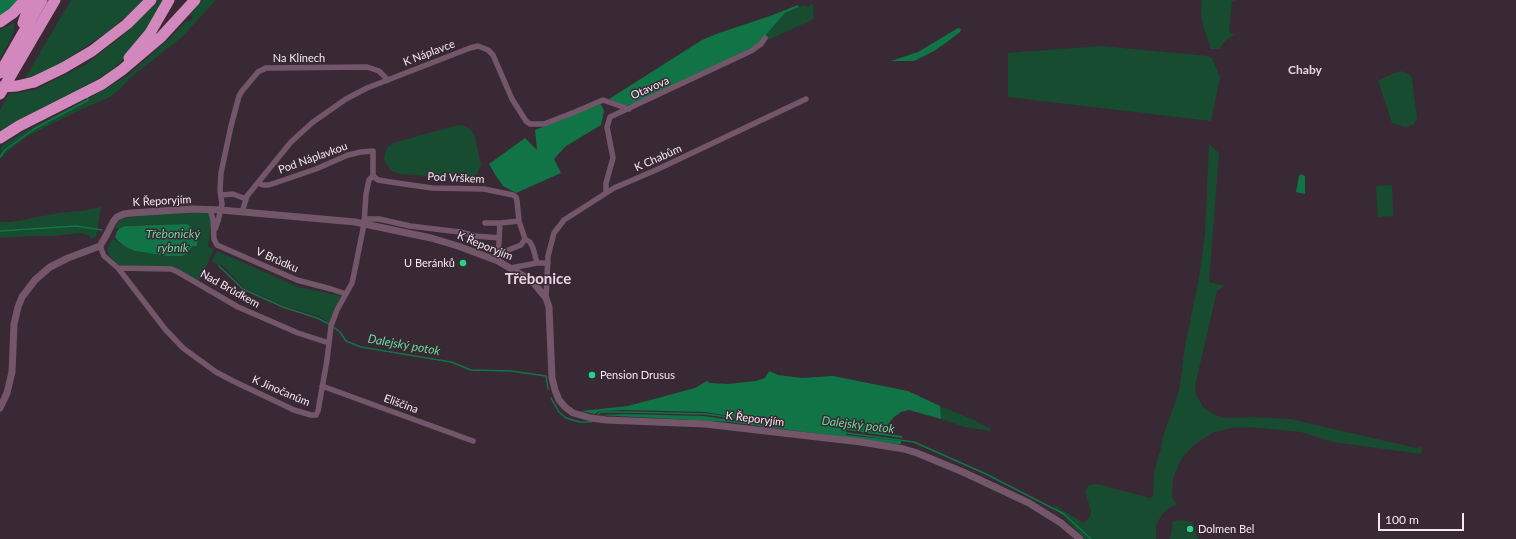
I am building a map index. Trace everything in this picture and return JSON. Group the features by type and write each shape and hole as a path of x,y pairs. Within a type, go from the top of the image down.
{"highway":[{"path":"0,22 13,13 25,0"},
{"path":"13,49 31,0"},
{"path":"0,73 42,0"},
{"path":"0,94 55,0"},
{"path":"0,87 18,86 34,82 63,68 92,51 127,24 151,0"},
{"path":"88,90 119,68 138,49 156,24 169,0"},
{"path":"0,138 19,126 102,84 147,50 175,24 195,0"}],"street":[{"name":"Otavova","path":"606,192 606,183 613,158 608,134 608,121 614,115 751,51 761,44 765,38"},
{"name":"K Náplavce","path":"242,212 246,199 258,183 291,142 313,122 346,99 388,80 478,46 488,50 493,55 512,99 526,121 530,124 544,124 603,100 629,109"},
{"name":"Na Klínech","path":"221,210 221,173 231,126 242,91 258,72 266,68 368,68 379,71 388,80"},
{"name":"K Chabům","path":"546,298 548,263 554,233 564,220 606,192 756,124 806,99"},
{"name":"Pod Náplavkou","path":"258,183 269,184 316,169 348,155 373,151 373,176 369,180 366,194 364,221"},
{"name":"Pod Vrškem","path":"373,176 378,180 397,183 438,188 484,189 516,197 519,221 525,239 530,242 533,248 537,263"},
{"path":"221,195 233,194 246,199"},
{"name":"K Řeporyjím","path":"100,246 112,222 124,214 163,210 221,210 364,221 458,246 498,258 532,281 546,298 549,306 553,384 559,400 573,413 586,417 606,420 705,424 862,442 904,449 963,472 1030,504 1061,523 1080,539"},
{"name":"V Brůdku","path":"210,210 214,219 214,240 217,245 297,280 340,291 346,294"},
{"path":"215,229 221,210"},
{"name":"K Řeporyjím","path":"364,221 379,219 410,226 499,238"},
{"name":"K Jinočanům","path":"100,246 104,256 118,268 165,330 184,348 216,372 233,381 294,410 316,415 318,411 331,326 337,310 353,279 364,221"},
{"path":"485,223 519,221"},
{"path":"498,258 500,223"},
{"path":"498,258 521,245 525,239"},
{"path":"0,408 7,393 12,372 14,324 22,297 35,280 50,267 68,258 100,246"},
{"path":"511,268 537,263 548,263"},
{"name":"Nad Brůdkem","path":"118,268 171,270 178,272 238,307 292,330 329,343"},
{"name":"Eliščina","path":"322,386 473,441"}],"shaded area":[{"path":"0,0 23,0 0,18"},
{"path":"71,0 144,0 108,32 42,75 25,78"},
{"path":"160,0 163,0 144,35 125,58 113,69 91,83 11,124 0,132 0,110 9,94 35,90 85,65 122,36"},
{"path":"202,0 216,0 182,37 130,78 119,90 110,97 73,113 28,136 0,159 1,146 20,134 95,95 127,76 171,37 187,20 190,22 193,17 190,15"},
{"path":"1202,0 1238,0 1232,1 1229,33 1235,34 1226,40 1219,49 1210,49 1201,15"},
{"path":"810,4 813,5 814,19 757,45 785,13 804,5 810,7"},
{"path":"798,5 799,7 785,13 757,45 643,100 624,105 609,99 702,40"},
{"path":"15,22 11,39 0,59 0,30"},
{"path":"958,28 961,29 960,32 947,42 934,51 914,61 891,61 918,52"},
{"path":"1101,46 1208,56 1212,58 1220,77 1211,121 1008,97 1008,53"},
{"path":"1401,71 1410,75 1412,79 1417,119 1413,125 1405,127 1392,123 1378,81"},
{"path":"601,104 604,111 601,125 566,146 554,159 561,173 516,193 503,186 489,164 525,138 537,150 535,130"},
{"path":"458,125 470,129 475,136 481,165 477,174 472,178 468,179 400,174 392,171 386,164 384,159 385,153 388,147 393,143"},
{"path":"1209,144 1219,153 1209,282 1225,286 1217,291 1195,386 1196,394 1203,407 1213,414 1223,418 1254,417 1290,419 1416,448 1422,447 1421,454 1333,442 1301,432 1235,427 1214,432 1194,445 1182,458 1173,478 1172,497 1177,505 1170,507 1162,514 1156,526 1156,539 1085,539 1052,504 1084,523 1091,514 1085,491 1089,485 1097,484 1150,498 1153,496 1154,472 1162,439 1179,391 1185,346 1199,278 1205,234"},
{"path":"1392,185 1393,216 1378,217 1376,186"},
{"path":"101,207 96,237 91,239 88,235 81,233 54,236 0,238 0,222 11,222"},
{"path":"208,212 212,219 208,247 214,249 201,278 198,280 169,267 119,265 110,256 107,250 112,239 135,251 182,256 190,251 192,245 197,246 198,240 200,240 198,239 198,236 193,236 187,224 137,225 125,226 118,229 115,228 117,223 122,219 132,216"},
{"path":"217,251 298,287 341,296 330,323 318,316 282,305 245,288 221,264 219,266 212,261"},
{"path":"769,371 778,375 802,378 833,376 908,391 940,406 941,419 909,410 901,412 894,417 883,433 902,436 902,438 846,430 846,435 901,441 901,444 897,444 729,422 598,415 625,414 704,416 746,422 747,419 705,412 624,410 599,411 595,414 581,411 628,406 695,388 707,381 710,383 728,384 756,381 765,378"},
{"path":"940,406 974,420 991,429 990,431 965,427 941,419"},
{"path":"1181,520 1192,522 1198,539 1170,539 1173,521"}],"water":[{"path":"1301,174 1305,176 1305,194 1296,192 1299,176"},
{"name":"Třebonický rybník","path":"187,224 191,227 193,236 198,236 197,246 192,246 188,253 182,256 168,256 135,251 126,247 115,237 117,231 125,226"}],"waterway":[{"path":"0,157 5,150 34,129 88,100 87,97"},
{"name":"Dalejský potok","path":"0,231 76,226 102,230"},
{"name":"Dalejský potok","path":"219,266 243,289 283,307 317,318 329,324"},
{"name":"Dalejský potok","path":"332,326 340,332 346,341 361,347 451,362 471,370 511,371 546,376 548,389"},
{"name":"Dalejský potok","path":"551,398 559,412 566,418 580,422 591,422"},
{"name":"Dalejský potok","path":"598,414 600,412 705,414 914,442 986,474 1064,514 1091,539"}],"place":[{"name":"U Beránků","path":"463,263"},
{"name":"Pension Drusus","path":"592,375"},
{"name":"Dolmen Bel","path":"1190,529"}],"district":[{"name":"Chaby","path":"1305,70"},
{"name":"Třebonice","path":"538,279"}]}
